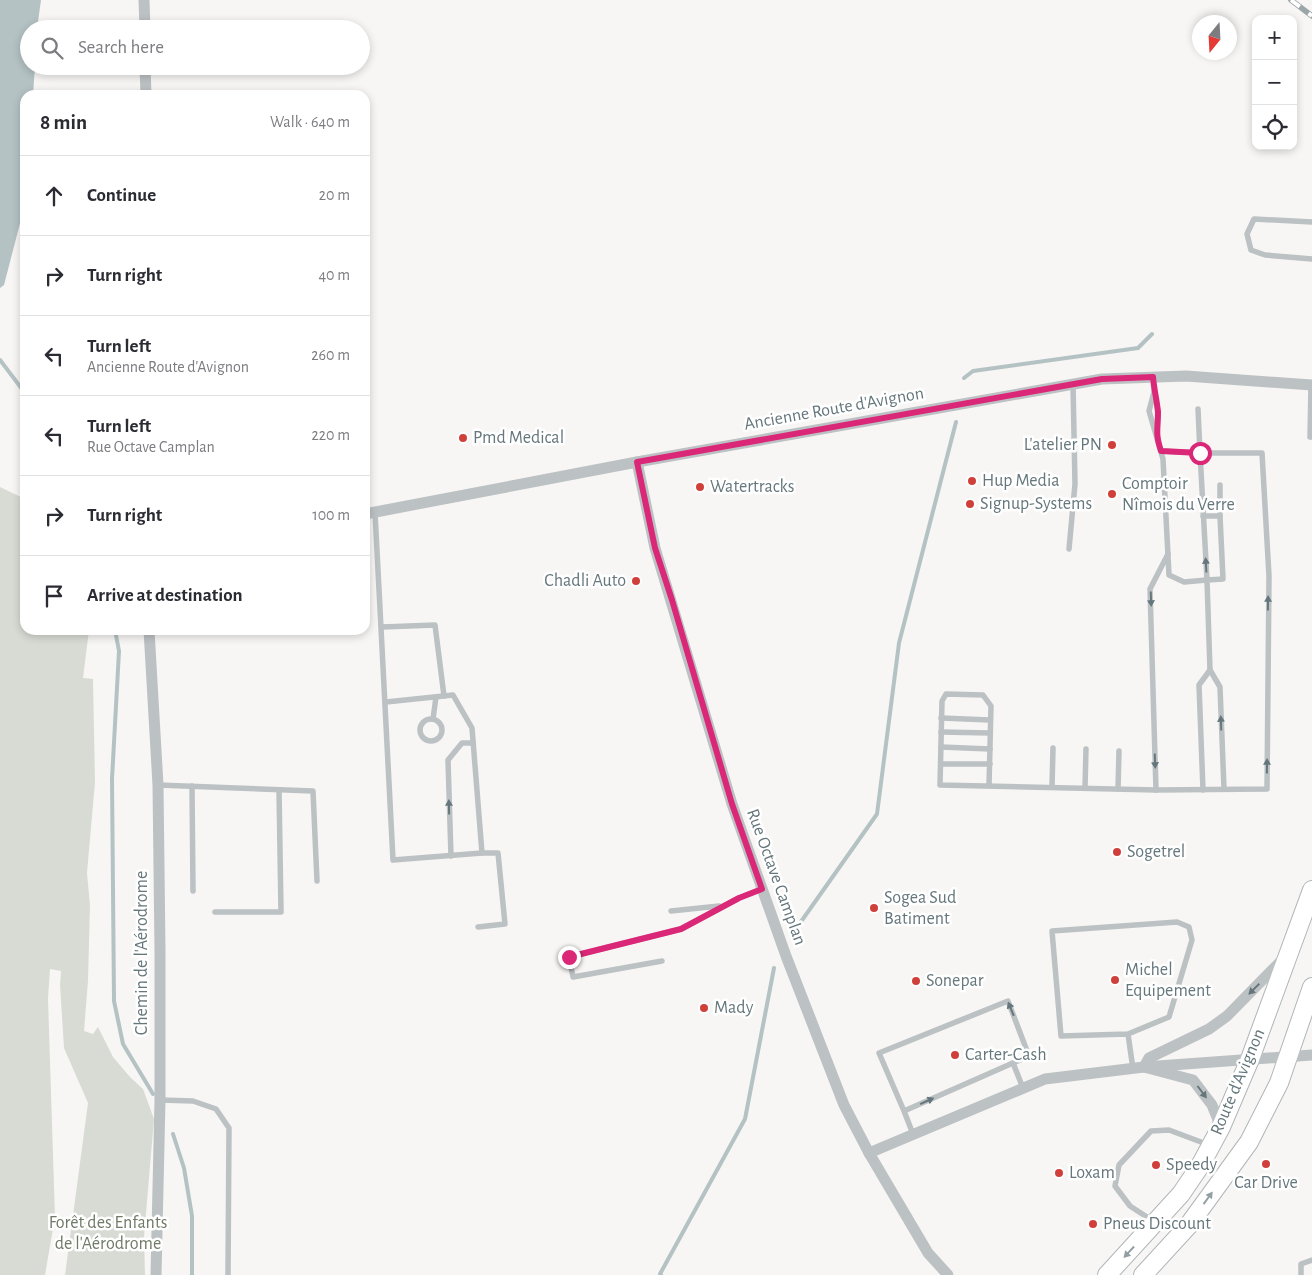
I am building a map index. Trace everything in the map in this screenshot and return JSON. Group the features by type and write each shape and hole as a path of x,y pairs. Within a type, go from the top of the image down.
{"main road":[{"name":"Route d'Avignon","path":"1107,1275 1181,1194 1211,1146 1250,1059 1312,890"},
{"name":"Route d'Avignon","path":"1143,1275 1188,1226 1249,1142 1279,1083 1311,999"}],"street":[{"path":"144,0 145,20"},
{"path":"146,75 146,90"},
{"name":"Ancienne Route d'Avignon","path":"370,513 637,462 1102,379 1186,376 1311,385"},
{"name":"Rue Octave Camplan","path":"637,462 655,548 732,804 786,956 844,1104 869,1152 928,1253 948,1275"},
{"name":"Chemin de l'Aérodrome","path":"149,635 158,784 160,1100 156,1275"},
{"path":"1138,1068 1149,1058 1209,1029 1226,1016 1288,954"},
{"path":"869,1152 1045,1079 1138,1068 1312,1055"},
{"path":"1138,1068 1193,1080 1212,1105 1221,1127"}],"lane":[{"path":"1312,222 1254,219 1247,234 1251,250 1265,255 1312,259"},
{"path":"1153,377 1158,411 1156,437 1161,451 1169,575 1184,582 1223,579 1220,485"},
{"path":"1069,549 1075,484 1072,384"},
{"path":"1311,385 1310,437 1312,438"},
{"path":"1198,410 1210,670 1220,686 1224,789"},
{"path":"989,786 991,706 983,695 946,694 942,701 940,785 1156,790 1267,789 1269,576 1262,453 1161,451"},
{"path":"370,513 382,627 393,860 498,853 505,924 478,927"},
{"path":"1203,516 1220,516"},
{"path":"1156,790 1150,589 1168,554"},
{"path":"382,627 435,625 444,696"},
{"path":"1203,790 1199,685 1210,670"},
{"path":"386,702 453,695 472,728 482,853"},
{"path":"433,719 436,697"},
{"path":"941,718 990,720"},
{"path":"941,732 990,732"},
{"path":"451,856 448,760 462,743 473,743"},
{"path":"941,747 990,749"},
{"path":"1052,787 1053,748"},
{"path":"1085,788 1086,749"},
{"path":"1118,789 1119,751"},
{"path":"941,764 990,764"},
{"path":"158,784 313,791 318,881"},
{"path":"192,786 193,891"},
{"path":"215,912 281,912 280,790"},
{"path":"662,961 573,977 569,957 681,929 724,906 762,889"},
{"path":"671,911 724,906"},
{"path":"1177,922 1189,928 1192,940 1169,1018 1128,1034 1061,1036 1052,931 1177,922"},
{"path":"904,1111 1029,1056 1008,1001 879,1053 913,1134"},
{"path":"1128,1034 1138,1068"},
{"path":"1013,1063 1023,1088"},
{"path":"160,1100 194,1101 216,1109 229,1128 228,1275"},
{"path":"1156,1223 1130,1206 1115,1186 1119,1165 1151,1131 1169,1130 1211,1146"},
{"path":"1301,1275 1301,1264 1312,1260"}],"green space":[{"name":"Forêt des Enfants de l'Aérodrome","path":"0,487 20,497 20,635 88,635 83,678 93,679 95,782 87,873 90,905 88,981 84,1031 93,1034 98,1027 113,1057 143,1089 154,1119 144,1237 145,1275 65,1275 88,1103 64,1048 60,985 61,971 50,969 48,999 55,1217 45,1275 0,1275"}],"shaded area":[{"path":"0,0 41,0 38,20 20,20 20,75 34,75 33,90 20,90 20,223 4,285 0,288"}],"waterway":[{"path":"964,378 973,371 1138,348 1152,334"},
{"path":"0,360 20,386"},
{"path":"793,933 877,814 899,643 956,422"},
{"path":"116,635 119,651 112,779 114,1001 123,1044 153,1094"},
{"path":"661,1275 745,1119 774,968"},
{"path":"173,1134 184,1168 192,1216 192,1275"}],"railway":[{"path":"1291,0 1312,16"}],"place":[{"name":"Pmd Medical","path":"463,438"},
{"name":"L'atelier PN","path":"1112,445"},
{"name":"Hup Media","path":"972,481"},
{"name":"Watertracks","path":"700,487"},
{"name":"Comptoir Nîmois du Verre","path":"1112,494"},
{"name":"Signup-Systems","path":"970,504"},
{"name":"Chadli Auto","path":"636,581"},
{"name":"Sogetrel","path":"1117,852"},
{"name":"Sogea Sud Batiment","path":"874,908"},
{"name":"Michel Equipement","path":"1115,980"},
{"name":"Sonepar","path":"916,981"},
{"name":"Mady","path":"704,1008"},
{"name":"Carter-Cash","path":"955,1055"},
{"name":"Car Drive","path":"1266,1164"},
{"name":"Speedy","path":"1156,1165"},
{"name":"Loxam","path":"1059,1173"},
{"name":"Pneus Discount","path":"1093,1224"}],"route":[{"path":"569,957 681,929 739,898 762,889 732,804 655,548 637,462 1102,379 1153,377 1158,411 1156,437 1161,451 1200,453"}]}
